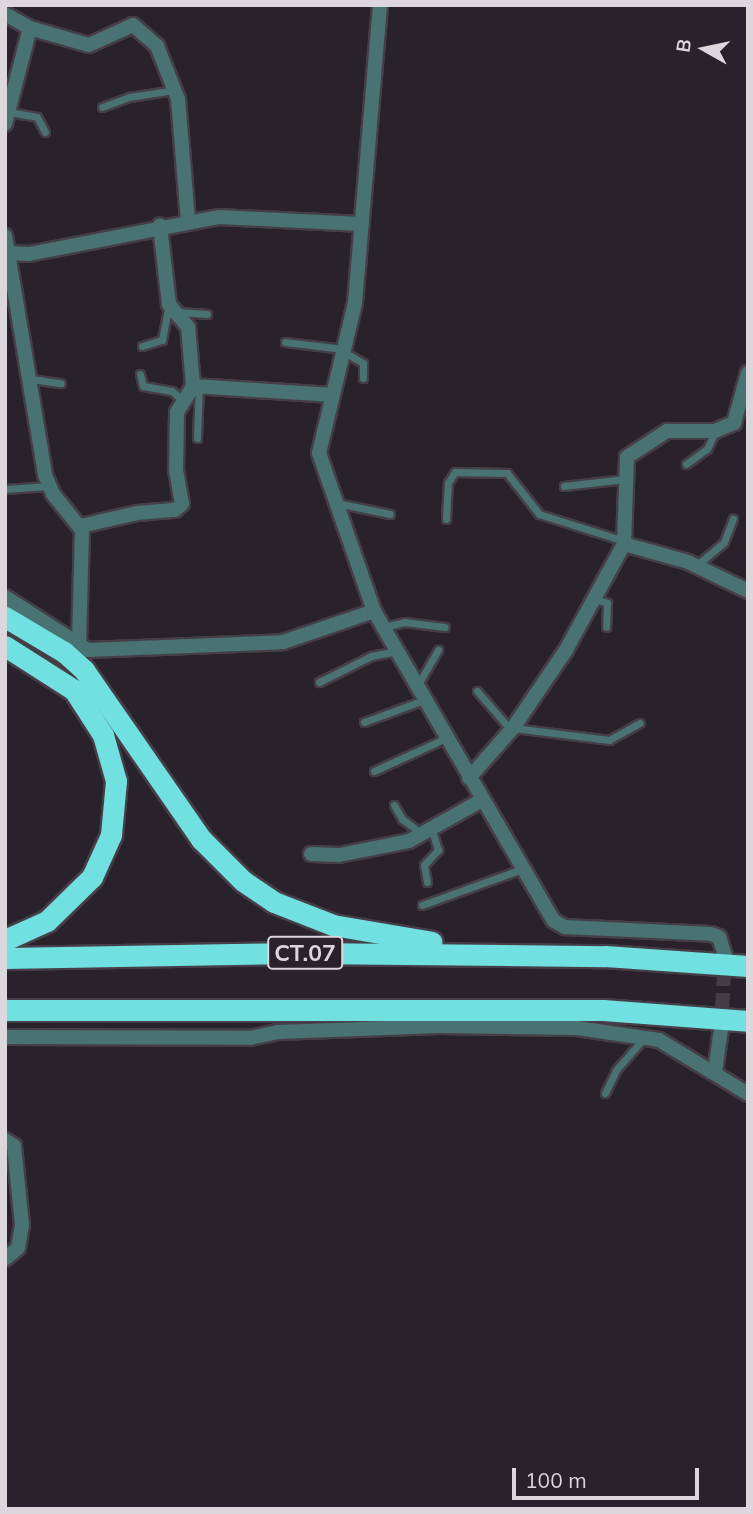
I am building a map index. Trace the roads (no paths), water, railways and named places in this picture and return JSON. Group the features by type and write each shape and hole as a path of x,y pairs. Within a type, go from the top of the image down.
{"highway":[{"path":"5,617 64,652 84,670 220,863 274,902 368,934 420,942 516,944 605,956"},
{"path":"5,646 74,690 103,735 116,781 111,835 92,877 47,921 5,940"},
{"name":"CT.07","path":"5,958 306,953 605,956 748,967"},
{"path":"5,1022 196,1021 274,1008"},
{"name":"CT.07","path":"5,1010 603,1010 748,1021"}],"street":[{"path":"380,5 355,303 319,453 333,503 374,611 522,869 559,925 711,934 719,937 725,956"},
{"path":"5,14 30,28 89,45 125,25 140,27 157,46 175,90 188,222"},
{"path":"7,118 30,28"},
{"path":"8,253 29,254 188,222 273,216 362,223"},
{"path":"160,226 174,308 188,327 196,386"},
{"path":"5,236 48,486 81,526 85,556 79,646"},
{"path":"469,778 512,729 566,650 624,542 627,457 662,433 727,428 738,417 748,373"},
{"path":"81,526 179,509 182,496 176,475 176,428 182,400 196,386 333,395"},
{"path":"624,542 697,565 748,591"},
{"path":"5,597 79,646 88,649 272,643 374,611"},
{"path":"311,854 339,855 428,832 482,800"},
{"path":"5,1037 250,1038 439,1026 577,1028 645,1037 670,1045 748,1094"},
{"path":"715,1072 721,1029"},
{"path":"5,1140 14,1146 22,1225 18,1248 6,1259"}],"lane":[{"path":"102,107 129,97 175,90"},
{"path":"7,118 37,117 45,132"},
{"path":"142,346 162,340 174,308 207,314"},
{"path":"285,342 345,350 363,363 363,379"},
{"path":"140,374 143,386 172,391 182,400"},
{"path":"31,379 61,383"},
{"path":"196,386 197,438"},
{"path":"686,464 707,449 715,431"},
{"path":"446,519 449,481 455,472 508,473 539,514 624,542"},
{"path":"565,486 625,479"},
{"path":"5,489 48,486"},
{"path":"333,503 390,514"},
{"path":"697,565 724,542 733,519"},
{"path":"592,598 606,601 607,627"},
{"path":"383,627 404,622 445,627"},
{"path":"417,687 438,650"},
{"path":"319,682 371,656 396,651"},
{"path":"477,691 512,729 609,740 640,723"},
{"path":"364,722 425,700"},
{"path":"374,771 446,738"},
{"path":"394,805 402,819 428,832 438,850 425,863 427,883"},
{"path":"422,905 522,869"},
{"path":"606,1093 616,1070 645,1037"}],"tunnel":[{"path":"721,1028 725,957"}]}
